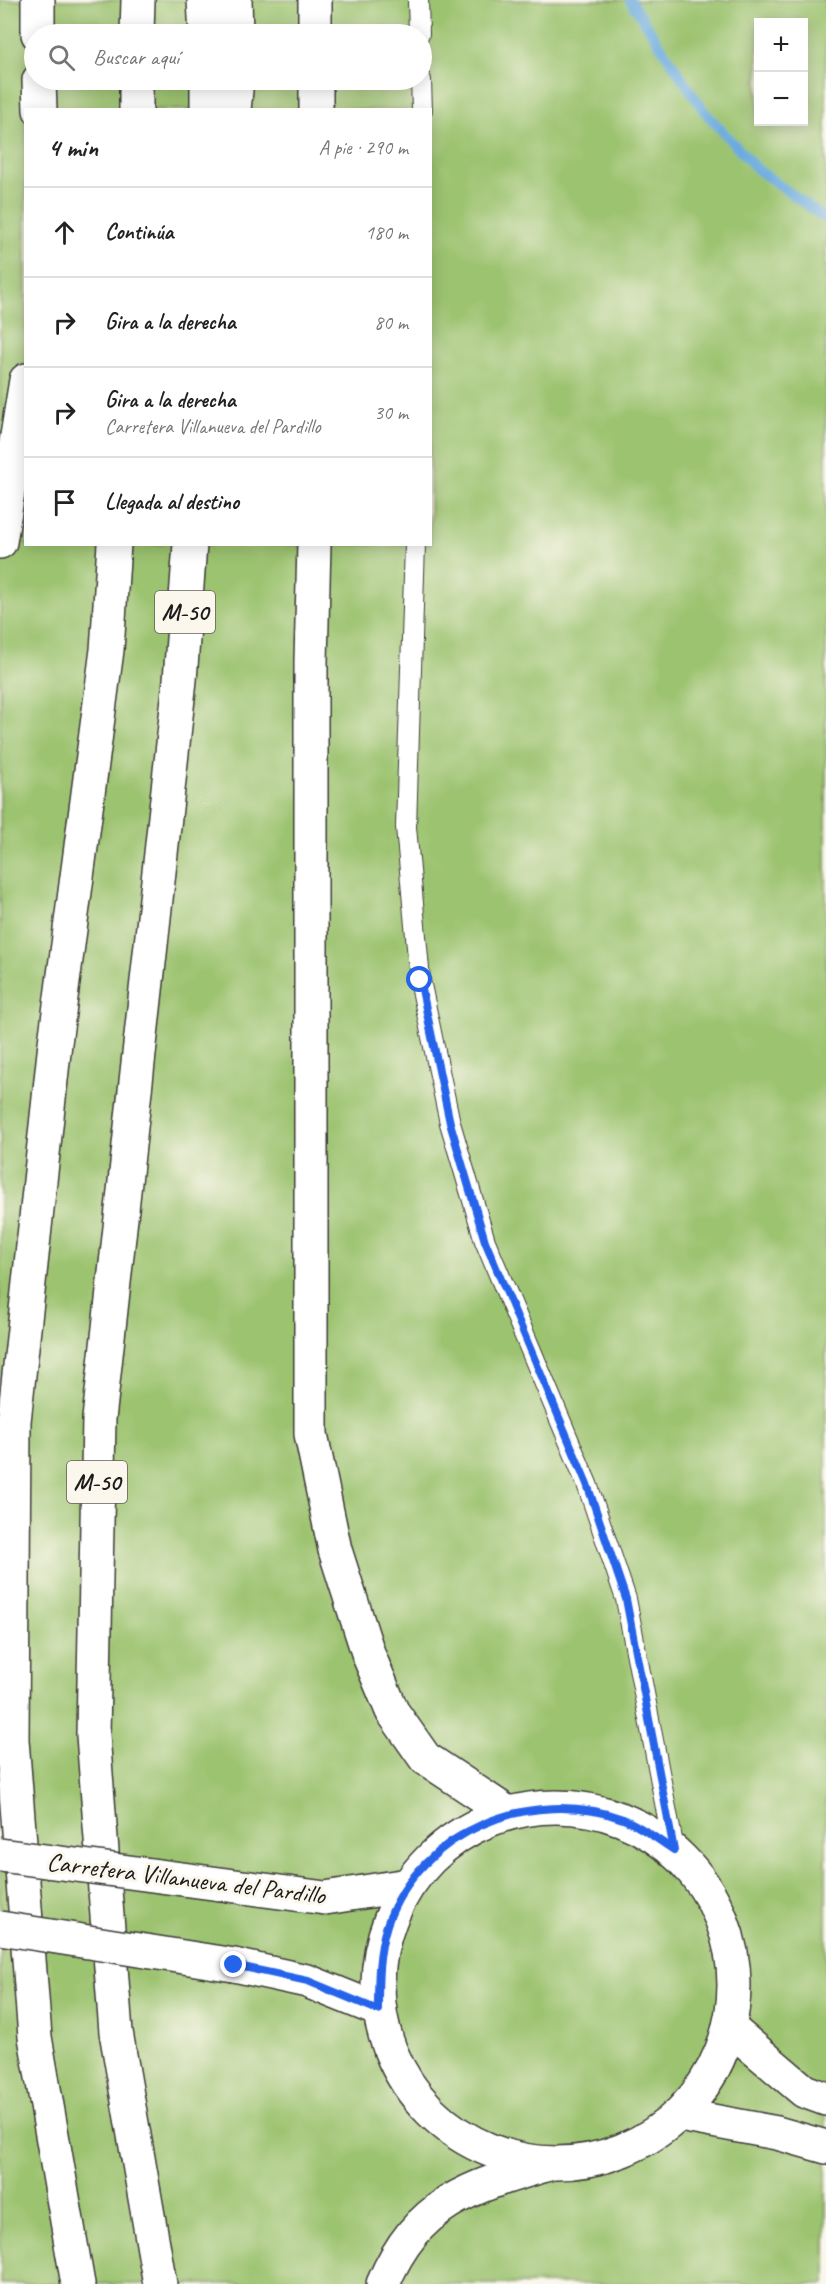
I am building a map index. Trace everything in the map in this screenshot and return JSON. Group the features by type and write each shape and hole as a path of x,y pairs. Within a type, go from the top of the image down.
{"main road":[{"path":"38,0 38,24"},
{"path":"137,24 138,0"},
{"path":"204,0 205,24"},
{"path":"235,0 236,24"},
{"path":"315,0 315,24"},
{"path":"39,90 40,108"},
{"path":"136,90 136,108"},
{"path":"207,90 207,108"},
{"path":"234,108 236,90"},
{"path":"316,90 316,108"},
{"path":"0,542 24,392"},
{"path":"78,2284 35,2037 12,1740 14,1421 55,1043 107,650 114,546"},
{"name":"M-50","path":"159,2284 116,2032 93,1735 98,1431 180,680 190,546"},
{"path":"314,546 311,661 311,1434 334,1550 369,1656 392,1711 426,1758 508,1813"},
{"path":"383,2284 393,2260 414,2229 447,2201 493,2181 549,2164 597,2160 608,2156 641,2143 680,2115 711,2075 731,2029 736,1980 728,1931 706,1887 674,1850 624,1820 566,1807 508,1813 469,1829 435,1854 408,1885 388,1924 380,1956 378,2010 393,2058 419,2101 457,2134 475,2143 502,2156 549,2164"},
{"name":"Carretera Villanueva del Pardillo","path":"0,1856 325,1898 408,1885"},
{"path":"0,1928 234,1965 308,1981 378,2010"},
{"path":"731,2029 804,2091 826,2099"},
{"path":"680,2115 777,2133 826,2147"}],"lane":[{"path":"418,0 419,24"},
{"path":"421,90 422,108"},
{"path":"415,546 406,827 420,980 450,1123 485,1241 587,1484 626,1599 674,1850"}],"green space":[{"path":"0,0 826,0 826,2284 0,2284"}],"waterway":[{"path":"630,0 704,111 757,169 826,219"}],"route":[{"path":"234,1965 308,1981 378,2010 378,1966 388,1924 408,1885 435,1854 469,1829 508,1813 566,1807 624,1820 674,1850 626,1599 587,1484 485,1241 450,1123 420,980"}]}
